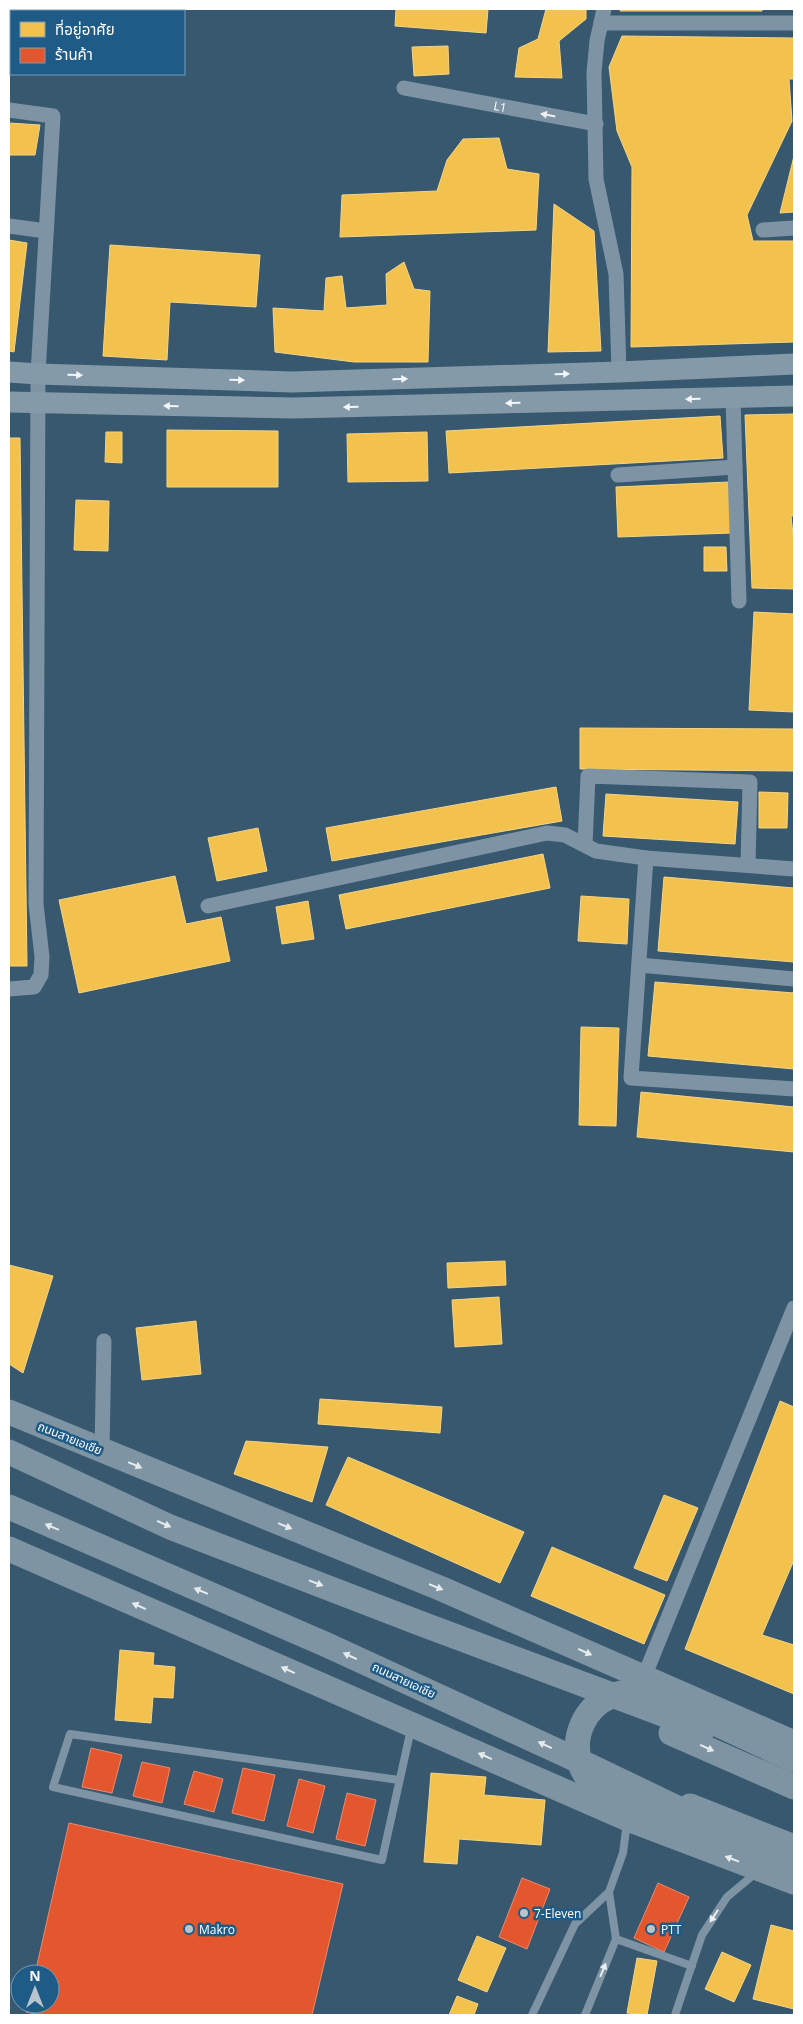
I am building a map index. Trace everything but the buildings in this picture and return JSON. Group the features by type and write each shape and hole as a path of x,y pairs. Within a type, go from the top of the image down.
{"highway":[{"name":"ถนนสายเอเชีย","path":"9,1412 442,1590 794,1743"},
{"path":"9,1452 170,1527 422,1624 794,1761"},
{"name":"ถนนสายเอเชีย","path":"9,1507 327,1645 592,1767 794,1864"},
{"path":"9,1549 628,1818 794,1882"},
{"path":"422,1624 794,1787"},
{"path":"794,1761 654,1695 632,1691 611,1695 593,1708 581,1726 577,1748 578,1760 585,1776 605,1796 794,1864"},
{"path":"592,1767 794,1847"}],"main road":[{"path":"9,372 292,382 619,372 794,364"},
{"path":"9,402 294,408 794,396"}],"street":[{"path":"619,372 616,274 596,179 594,72 602,16 778,16 794,23"},
{"name":"L1","path":"404,88 596,124"},
{"path":"9,110 53,116 38,374 36,904 42,957 41,975 34,987 9,989"},
{"path":"9,226 46,231"},
{"path":"763,230 794,228"},
{"path":"733,398 739,601"},
{"path":"618,475 735,467"},
{"path":"585,845 588,776 750,782 748,866"},
{"path":"208,906 547,833 565,835 596,851 646,858 794,869"},
{"path":"646,858 631,1078 794,1089"},
{"path":"639,965 794,978"},
{"path":"644,1677 794,1308"},
{"path":"102,1451 104,1341"}],"lane":[{"path":"399,1780 70,1734 53,1787 382,1860 412,1724"},
{"path":"532,2015 574,1924 609,1892 623,1853 628,1818"},
{"path":"676,2015 702,1935 727,1897 760,1869"},
{"path":"584,2015 616,1939 609,1892"},
{"path":"616,1939 692,1966"}],"place":[{"name":"7-Eleven","path":"524,1913"},
{"name":"Makro","path":"189,1929"},
{"name":"PTT","path":"651,1929"}]}
